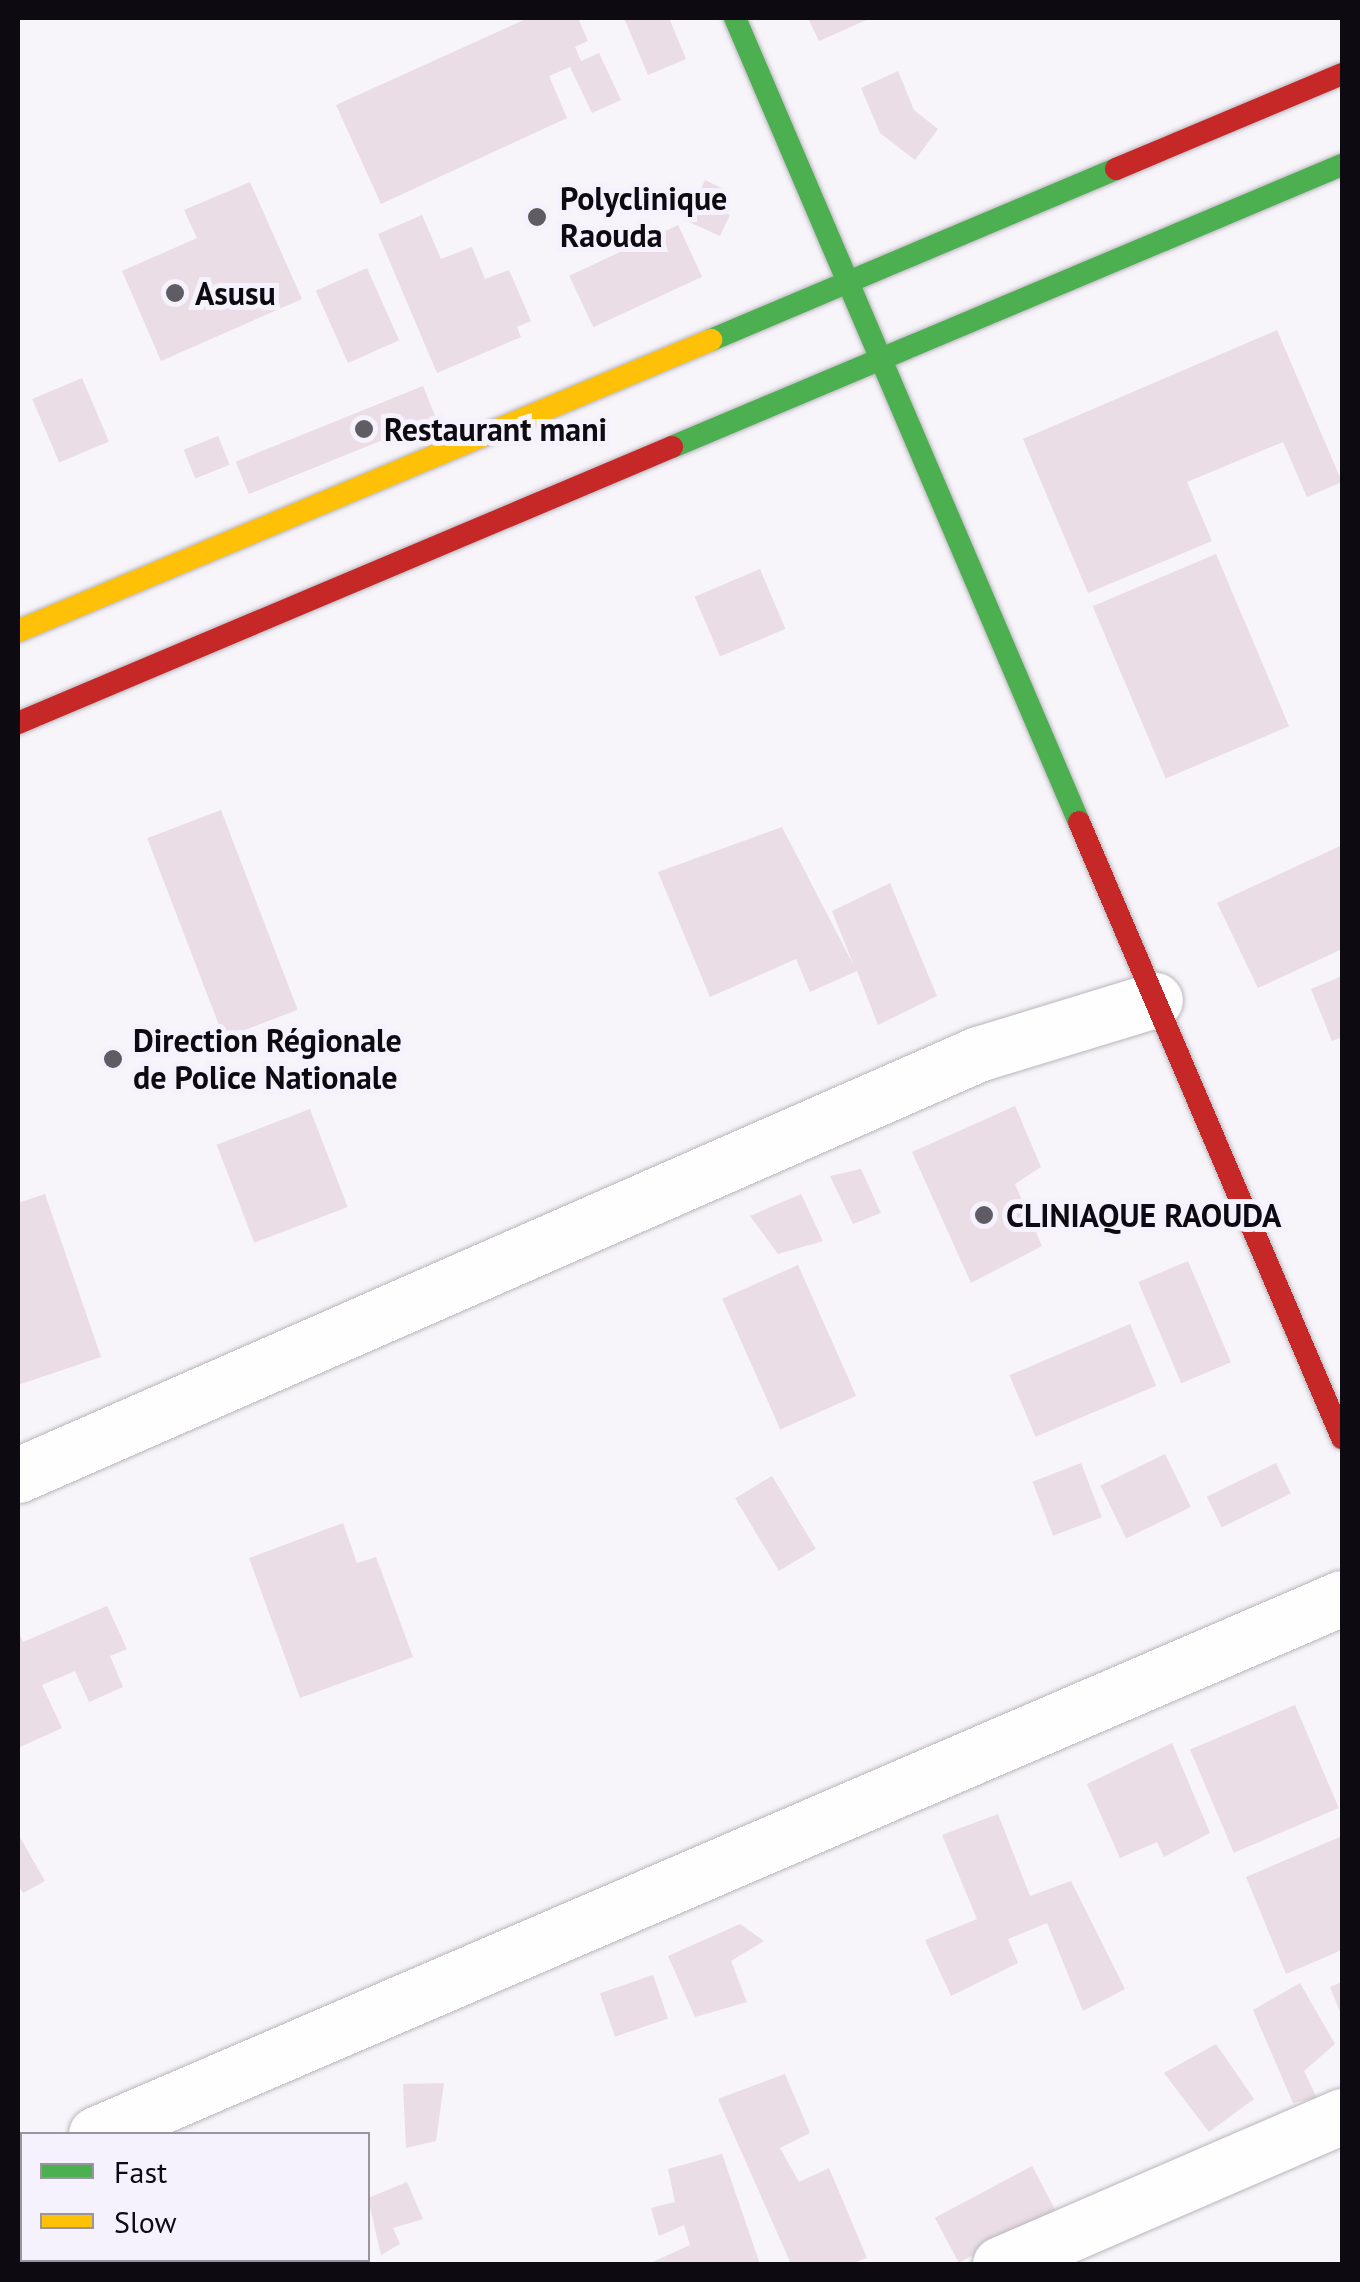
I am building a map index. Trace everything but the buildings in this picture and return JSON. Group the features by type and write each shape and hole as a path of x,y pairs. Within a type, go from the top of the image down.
{"street":[{"path":"735,18 1342,1438"},
{"path":"18,631 1342,74"},
{"path":"18,723 1342,165"},
{"path":"18,1475 978,1054 1155,1000"},
{"path":"101,2132 1342,1598"},
{"path":"1000,2264 1342,2116"}],"traffic: fast":[{"path":"735,18 1079,822"},
{"path":"672,447 1342,165"},
{"path":"711,340 1116,169"}],"traffic: slow":[{"path":"18,631 711,340"}],"traffic: jam":[{"path":"1116,169 1342,74"},
{"path":"18,723 672,447"},
{"path":"1079,822 1342,1438"}],"place":[{"name":"Polyclinique Raouda","path":"537,217"},
{"name":"Asusu","path":"175,293"},
{"name":"Restaurant mani","path":"364,429"},
{"name":"Direction Régionale de Police Nationale","path":"113,1059"},
{"name":"CLINIAQUE RAOUDA","path":"984,1215"}]}
